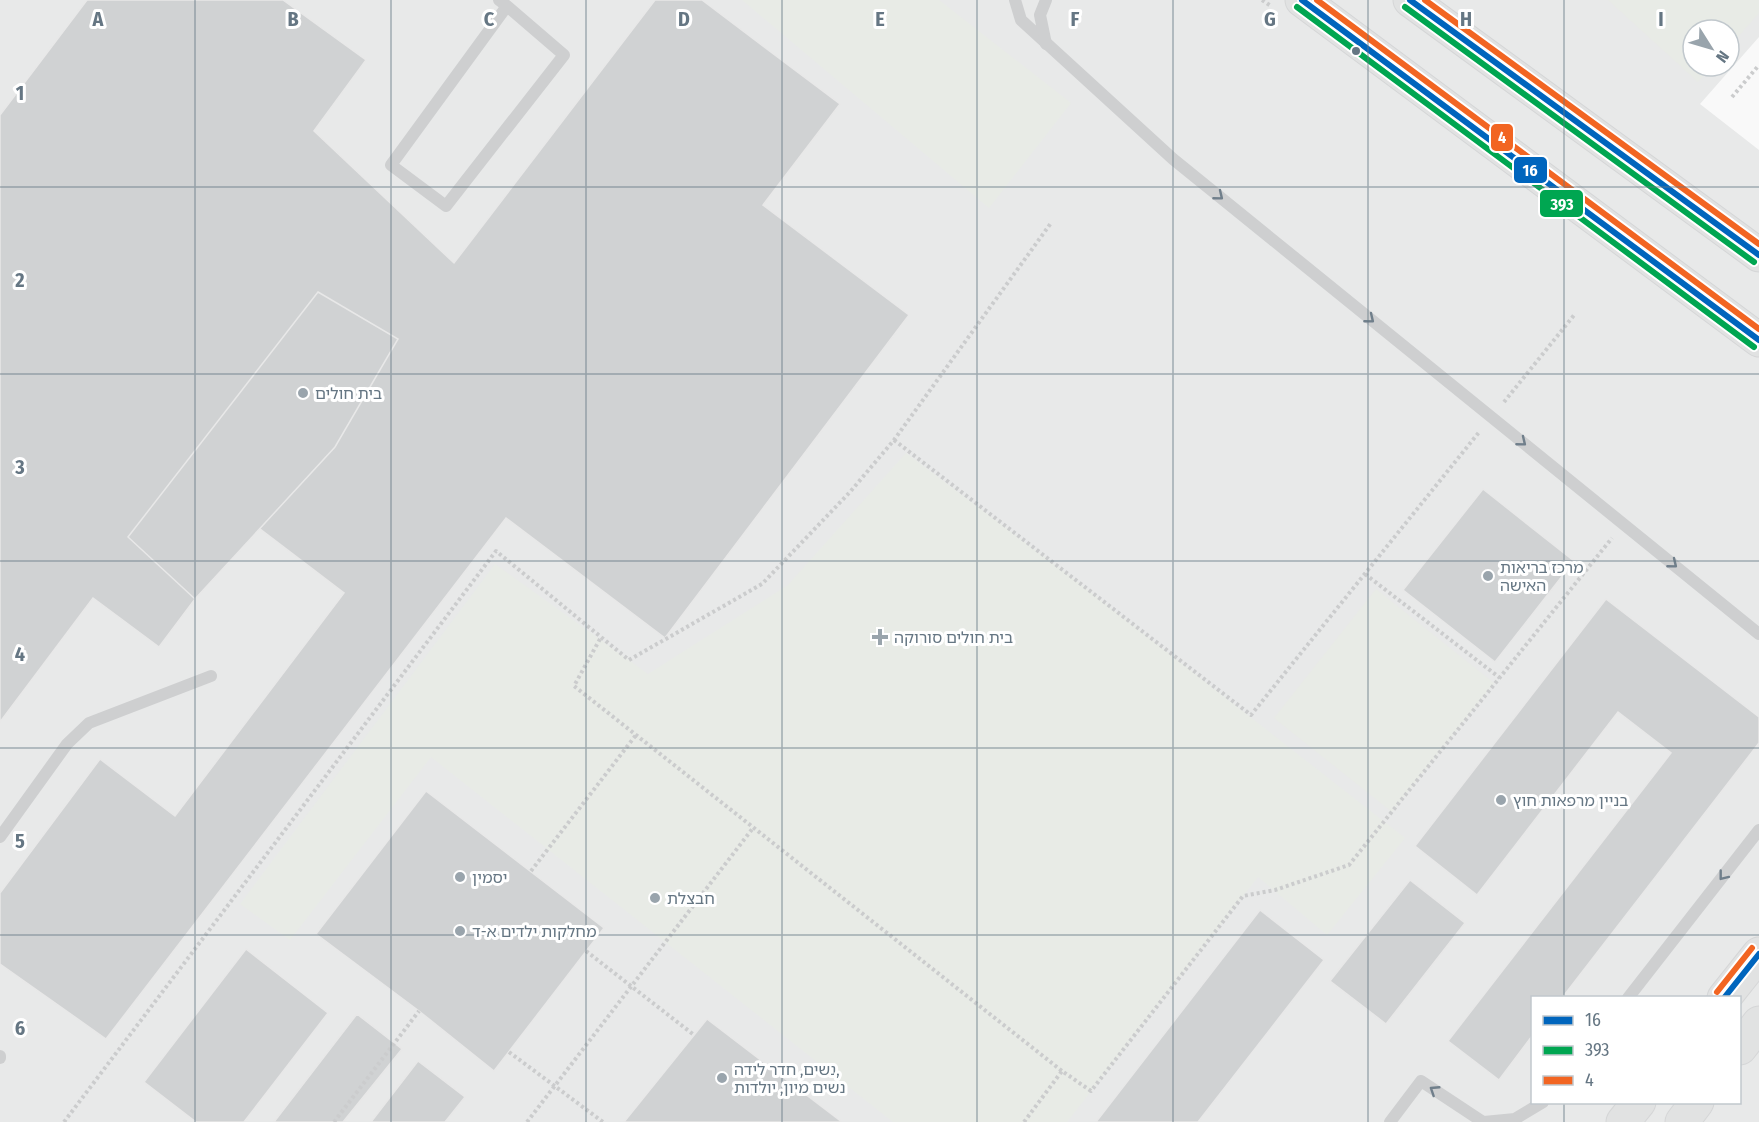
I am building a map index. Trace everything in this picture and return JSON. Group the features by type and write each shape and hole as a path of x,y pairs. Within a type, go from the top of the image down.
{"main road":[{"path":"1302,0 1759,340"},
{"path":"1410,0 1759,255"},
{"path":"1726,996 1759,954"},
{"path":"1741,1047 1759,1023"},
{"path":"1623,1122 1637,1104"},
{"path":"1682,1122 1696,1104"}],"lane":[{"path":"1015,0 1022,20 1173,159 1759,633"},
{"path":"1046,0 1040,15 1046,44"},
{"path":"503,3 564,55 446,206 391,165 503,3"},
{"path":"0,837 67,744 89,723 211,676"},
{"path":"1630,996 1759,830"},
{"path":"1390,1122 1421,1081 1480,1121 1515,1119 1540,1104"}],"path":[{"path":"1732,97 1759,65"},
{"path":"64,1122 496,550 600,639 629,660 762,584 850,492 894,440 1051,223"},
{"path":"894,440 1251,715 1575,314"},
{"path":"600,639 574,686 1062,1071 1092,1091 1243,896 1275,890 1349,865 1623,524"},
{"path":"1365,573 1500,678"},
{"path":"531,871 636,735"},
{"path":"527,1122 753,828"},
{"path":"586,951 694,1035"},
{"path":"334,1122 419,1011"},
{"path":"509,1052 603,1122"},
{"path":"1024,1122 1062,1071"}],"shaded area":[{"name":"בית חולים סורוקה","path":"0,0 1759,0 1759,37 1741,57 1741,18 1681,18 1681,78 1723,78 1700,104 1759,150 1759,1122 0,1122"},
{"path":"742,0 939,0 1071,103 989,208"},
{"path":"1608,0 1759,0 1759,13 1741,33 1741,18 1681,18 1681,67"},
{"path":"906,453 1070,576 1405,838 1327,935 1258,877 1067,1122 893,1122 431,757 290,940 240,904 495,564 648,674 788,585"},
{"path":"1376,589 1494,683 1392,812 1274,718"}],"building":[{"path":"87,0 283,0 366,60 314,131 454,263 655,0 702,0 840,104 763,205 909,315 665,638 506,518 106,1039 0,964 0,893 100,759 175,816 344,593 252,523 159,647 93,598 0,722 0,115"},
{"name":"בית חולים","path":"318,292 398,339 335,447 195,599 128,537"},
{"name":"מרכז בריאות האישה","path":"1483,489 1574,561 1495,662 1403,590"},
{"name":"בניין מרפאות חוץ","path":"1606,599 1759,717 1759,743 1564,996 1531,996 1531,1037 1499,1080 1448,1041 1671,753 1618,712 1477,895 1415,846"},
{"name":"מחלקות ילדים א-ד","path":"426,791 604,928 494,1071 419,1011 316,934"},
{"path":"1410,880 1465,923 1386,1024 1330,981"},
{"path":"1260,910 1324,960 1198,1122 1096,1122"},
{"path":"246,949 328,1013 244,1122 196,1122 144,1082"},
{"path":"357,1014 402,1049 343,1122 274,1122"},
{"name":"נשים, חדר לידה, נשים מיון, יולדות","path":"707,1019 842,1122 624,1122"},
{"path":"418,1061 465,1097 445,1122 371,1122"}],"transit line":[{"name":"16","path":"1302,0 1759,340"},
{"name":"4","path":"1317,0 1759,329"},
{"name":"16","path":"1410,0 1759,255"},
{"name":"4","path":"1425,0 1759,244"},
{"name":"393","path":"1297,7 1754,347"},
{"name":"393","path":"1405,7 1754,262"},
{"name":"4","path":"1717,992 1752,948"},
{"name":"16","path":"1726,996 1759,954"}],"place":[{"name":"בית חולים","path":"303,393"},
{"name":"מרכז בריאות האישה","path":"1488,576"},
{"name":"בית חולים סורוקה","path":"880,637"},
{"name":"בניין מרפאות חוץ","path":"1501,800"},
{"name":"יסמין","path":"460,877"},
{"name":"חבצלת","path":"655,898"},
{"name":"מחלקות ילדים א-ד","path":"460,931"},
{"name":"נשים, חדר לידה, נשים מיון, יולדות","path":"722,1078"}]}
